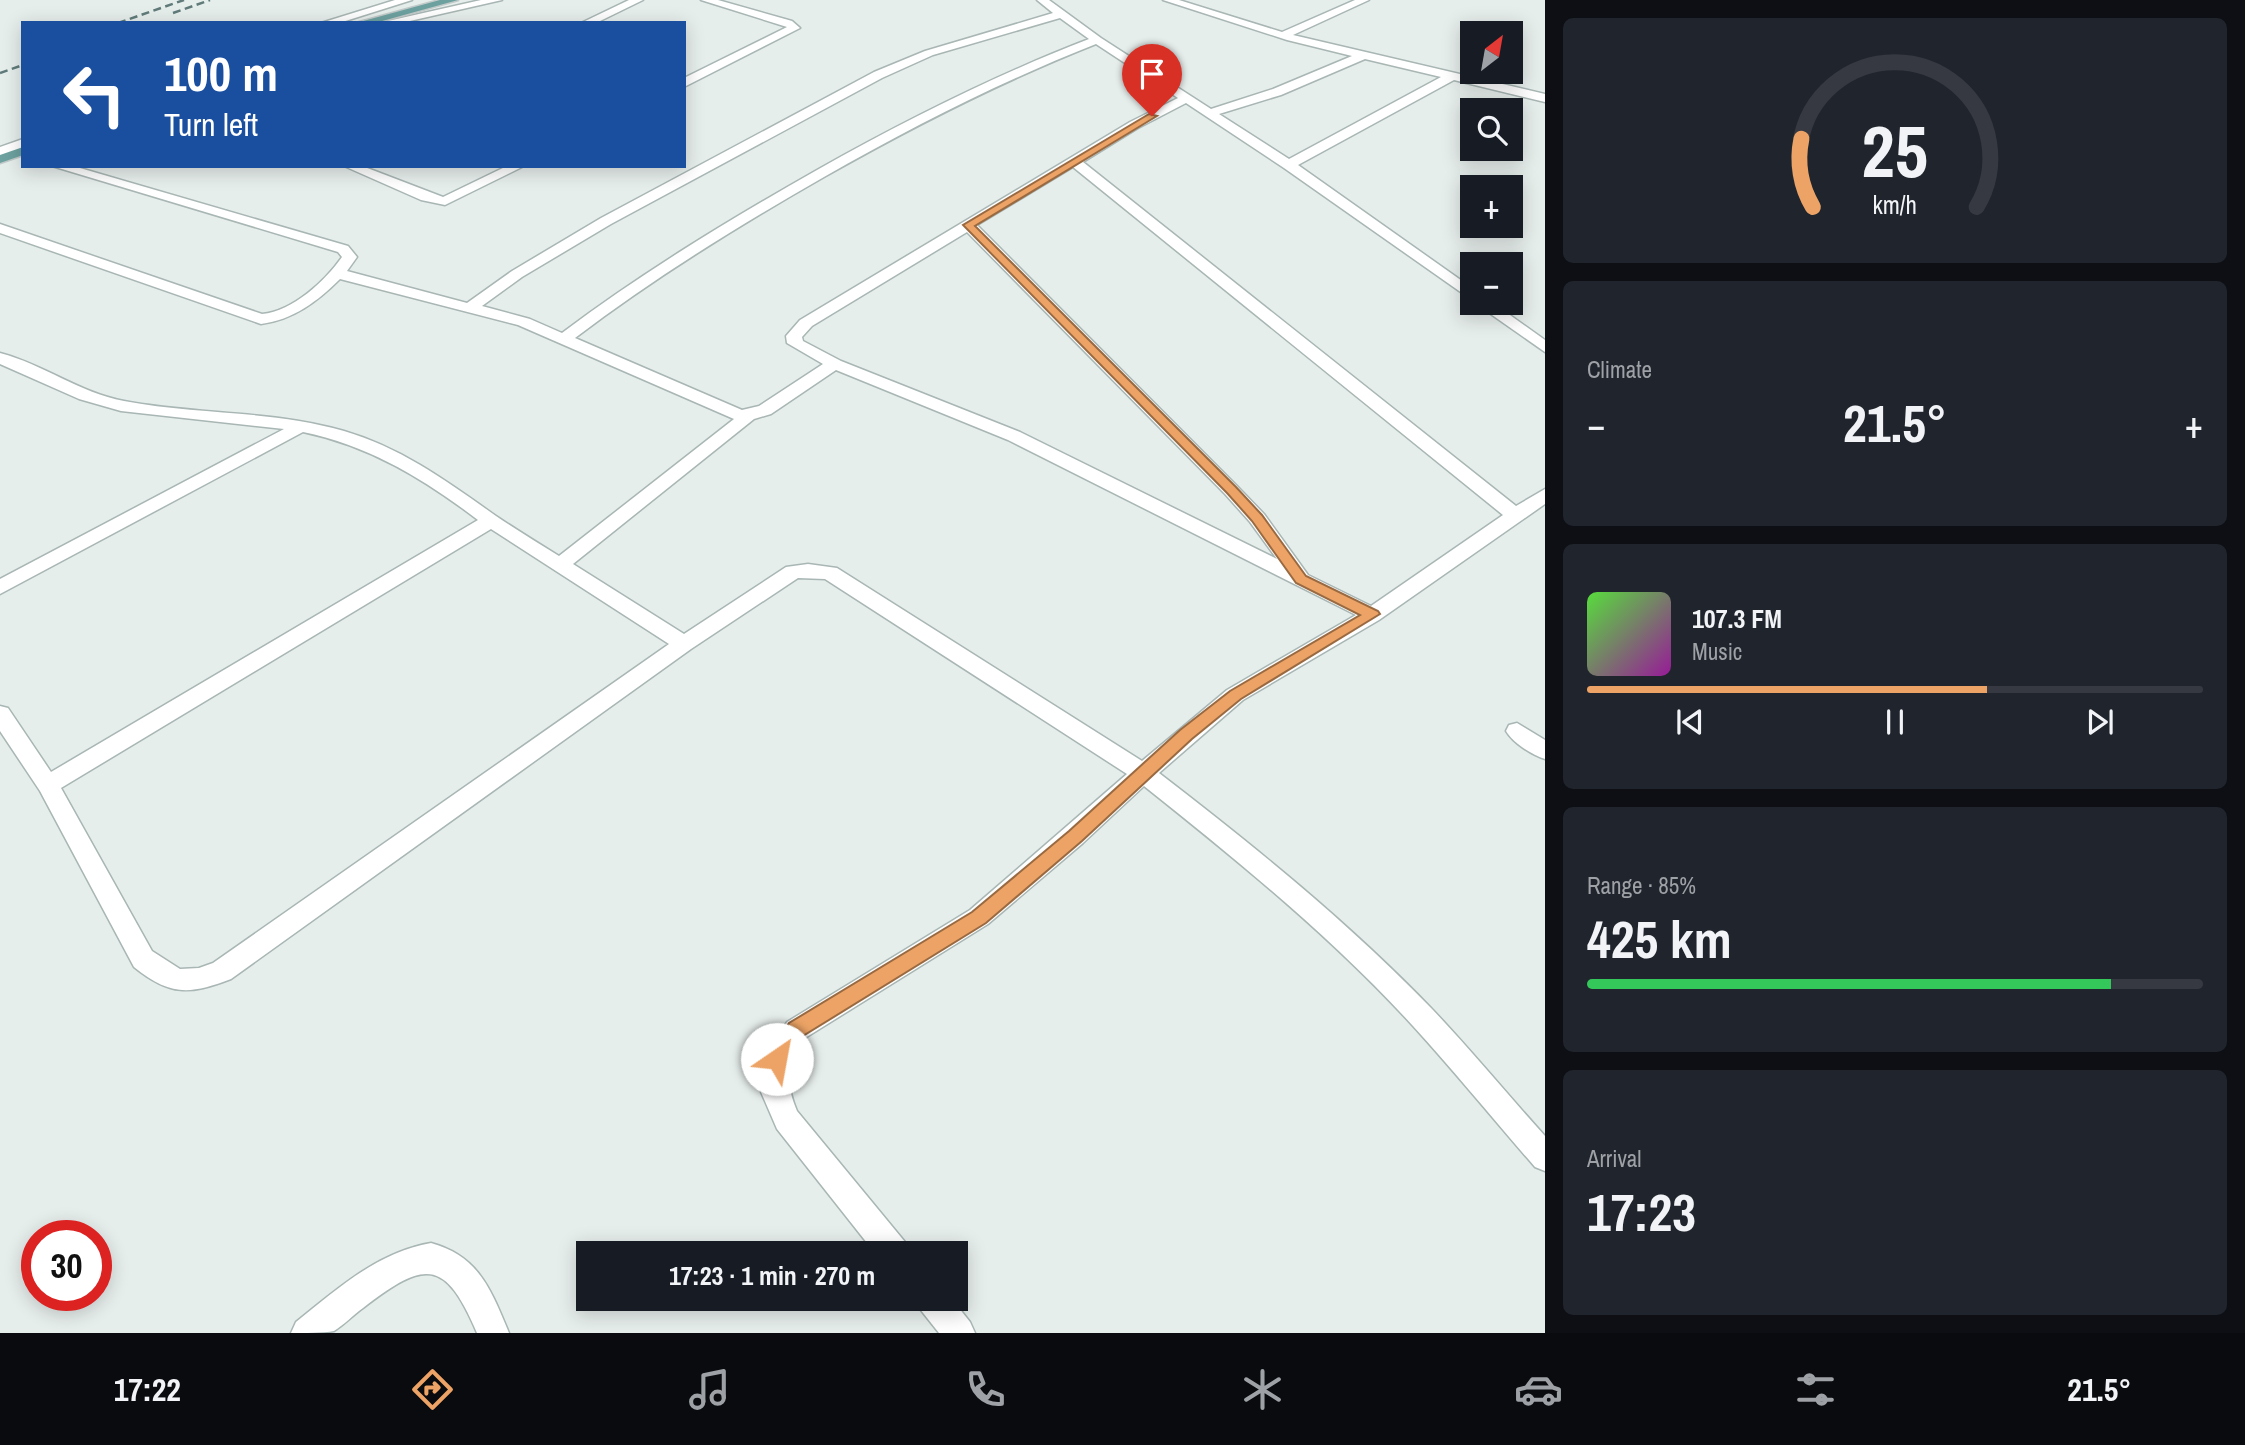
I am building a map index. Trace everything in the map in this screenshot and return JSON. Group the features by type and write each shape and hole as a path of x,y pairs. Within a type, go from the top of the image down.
{"main road":[{"path":"369,21 453,0"},
{"path":"0,159 21,152"}],"street":[{"path":"333,21 407,0"},
{"path":"394,21 496,0"},
{"path":"591,21 638,0"},
{"path":"686,82 794,28 788,23 706,0"},
{"path":"1042,0 1097,40 1289,165 1460,286"},
{"path":"1168,0 1283,35 1545,98"},
{"path":"1329,0 1350,7"},
{"path":"1283,35 1364,0"},
{"path":"471,307 517,274 606,221 878,75 929,53 1061,14"},
{"path":"565,338 617,298 707,238 861,151 948,103 1013,73 1097,40"},
{"path":"1210,113 1277,92 1364,55"},
{"path":"1289,165 1452,76"},
{"path":"1187,98 1134,125 798,331 794,336 795,343 835,364 1014,436 1372,614"},
{"path":"0,152 21,144"},
{"path":"0,167 21,160"},
{"path":"1075,162 1515,515"},
{"path":"0,228 261,319 284,314 340,274 350,257 343,249 65,168"},
{"path":"355,168 426,197 445,201 514,168"},
{"path":"968,225 1231,490 1257,518 1301,580"},
{"path":"340,274 471,307 565,338 731,412 749,415"},
{"path":"1500,315 1545,346"},
{"path":"0,358 85,395 121,406 239,416 300,427 340,435 393,456 445,486 491,521 684,644"},
{"path":"561,565 749,415 765,410 835,364"},
{"path":"0,587 300,427"},
{"path":"884,1241 787,1121 775,1092 777,1059 796,1030 979,917 1076,836 1143,773 1236,695 1372,614 1545,495"},
{"path":"48,785 491,521"},
{"path":"0,715 48,785 143,959 163,976 184,982 202,979 222,971 684,644 793,572 808,570 830,573 1143,773 1256,860 1422,1017 1545,1157"},
{"path":"1517,731 1545,751"},
{"path":"307,1333 361,1289 404,1264 427,1257 444,1260 460,1273 475,1292 493,1333"},
{"path":"941,1311 959,1333"}],"railway":[{"path":"124,21 184,0"},
{"path":"173,13 210,0"},
{"path":"0,73 21,66"}],"route":[{"path":"777,1059 796,1030 979,917 1076,836 1186,734 1236,695 1372,614 1301,580 1257,518 1231,490 968,225 1152,116"}]}
